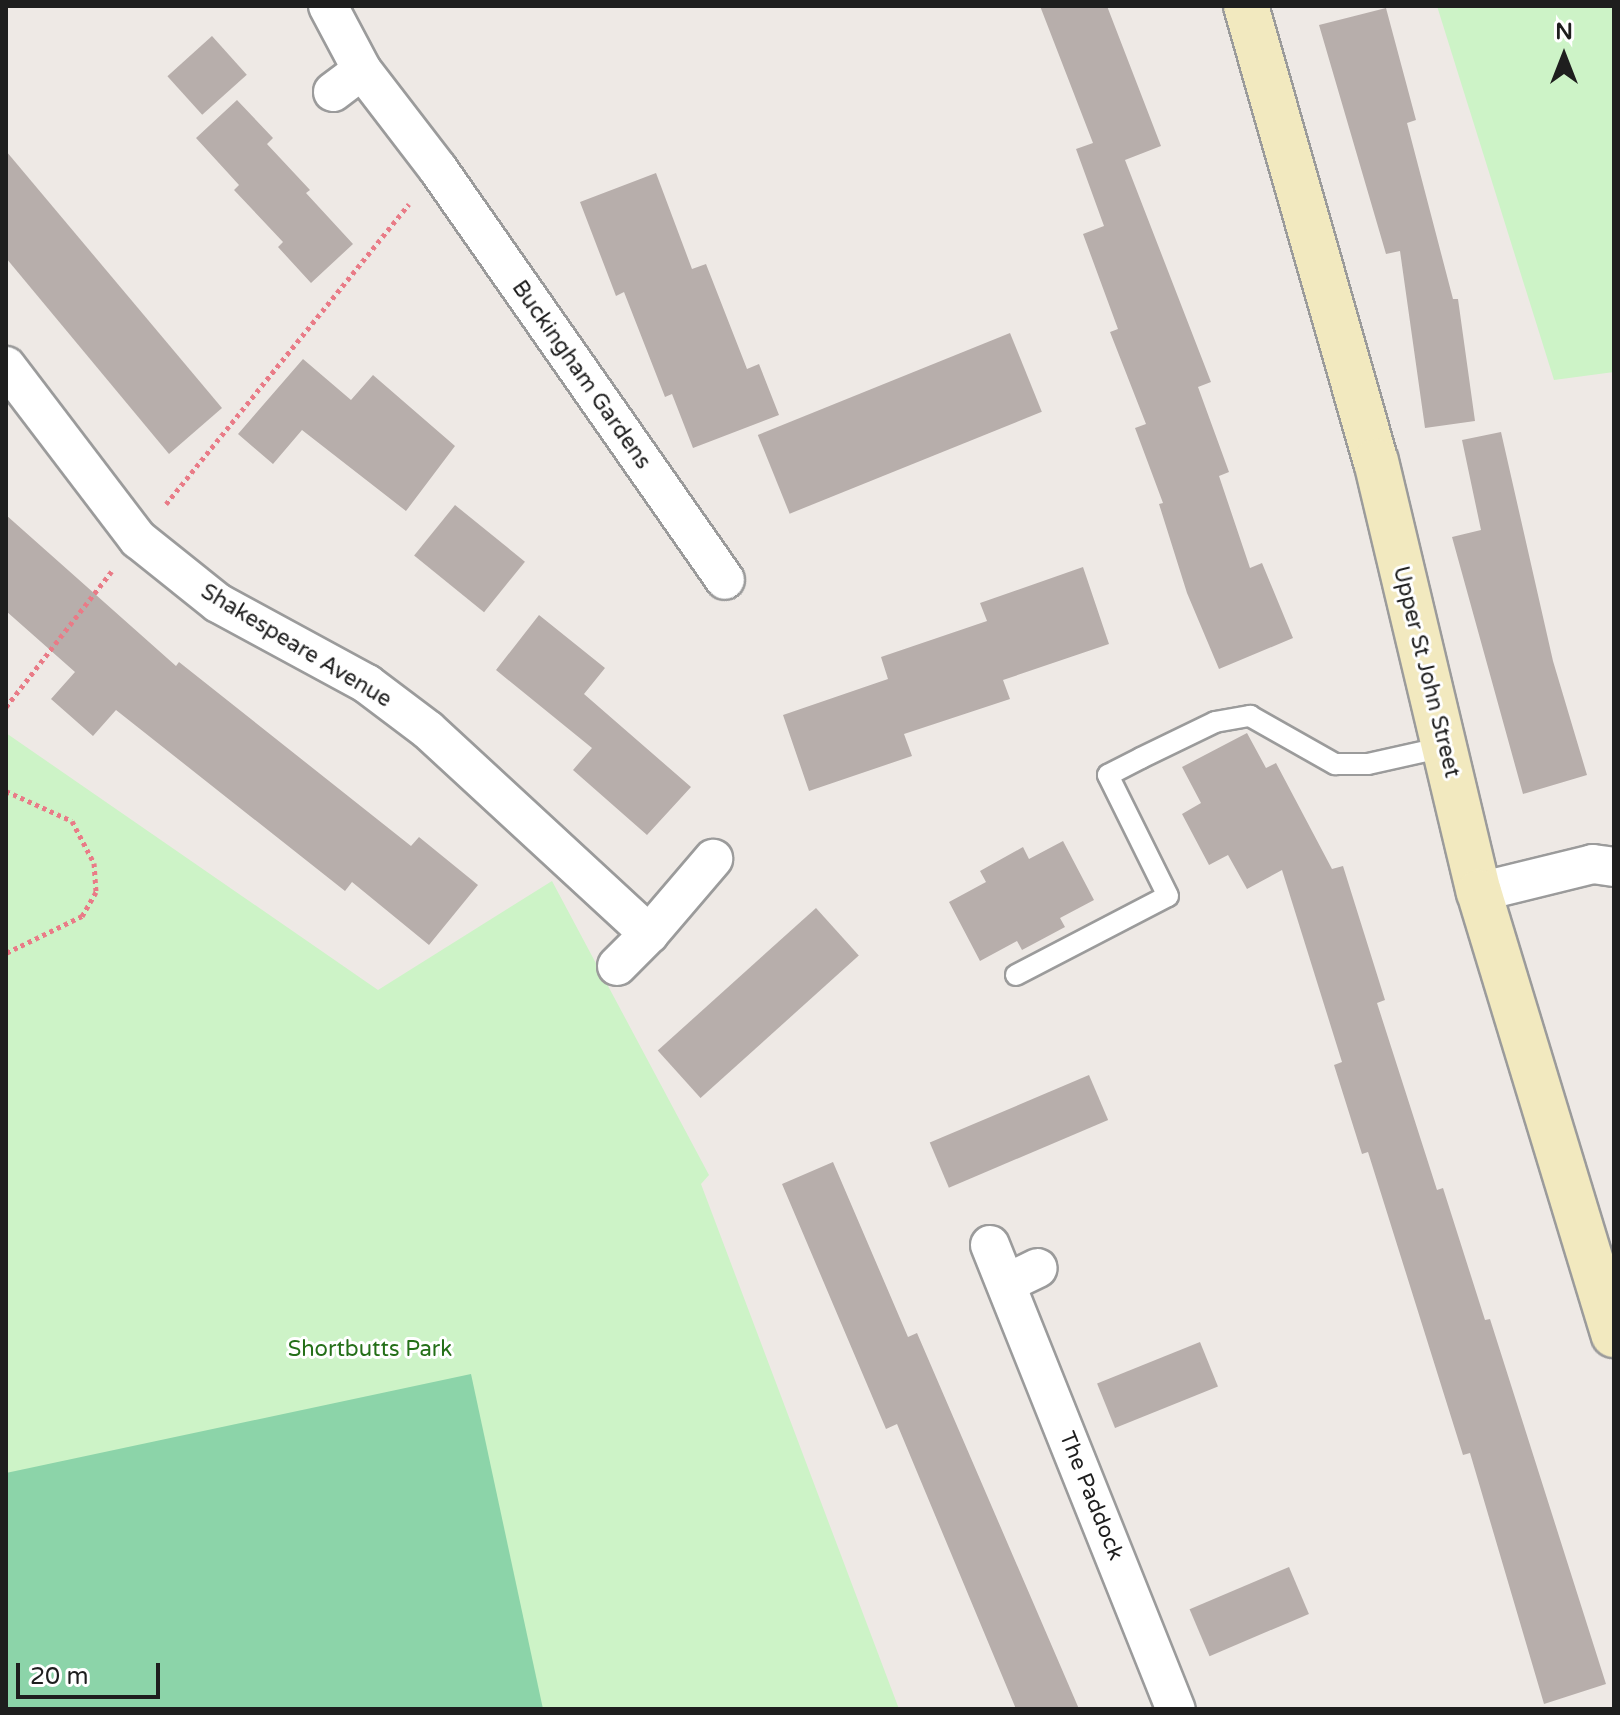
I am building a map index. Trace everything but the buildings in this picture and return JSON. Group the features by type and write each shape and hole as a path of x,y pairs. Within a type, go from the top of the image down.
{"street":[{"name":"Buckingham Gardens","path":"328,6 348,81 438,169 725,580"},
{"name":"Upper St John Street","path":"1246,6 1376,461 1479,892 1614,1335"},
{"name":"Shakespeare Avenue","path":"6,366 138,539 218,603 367,684 428,730 649,934"},
{"path":"617,966 649,934 713,859"},
{"path":"1479,892 1593,864 1614,867"},
{"name":"The Paddock","path":"990,1245 1022,1276 1176,1709"}],"lane":[{"path":"1016,975 1168,896 1108,775 1215,722 1250,716 1335,764 1368,764 1444,747"}],"path":[{"path":"6,707 438,169"},
{"path":"6,791 72,821 94,863 96,892 82,916 6,953"}],"green space":[{"path":"1437,6 1614,6 1614,372 1554,380"},
{"name":"Shortbutts Park","path":"6,733 378,990 552,881 709,1175 701,1184 899,1709 6,1709"},
{"path":"471,1374 543,1709 6,1709 6,1473"}]}
